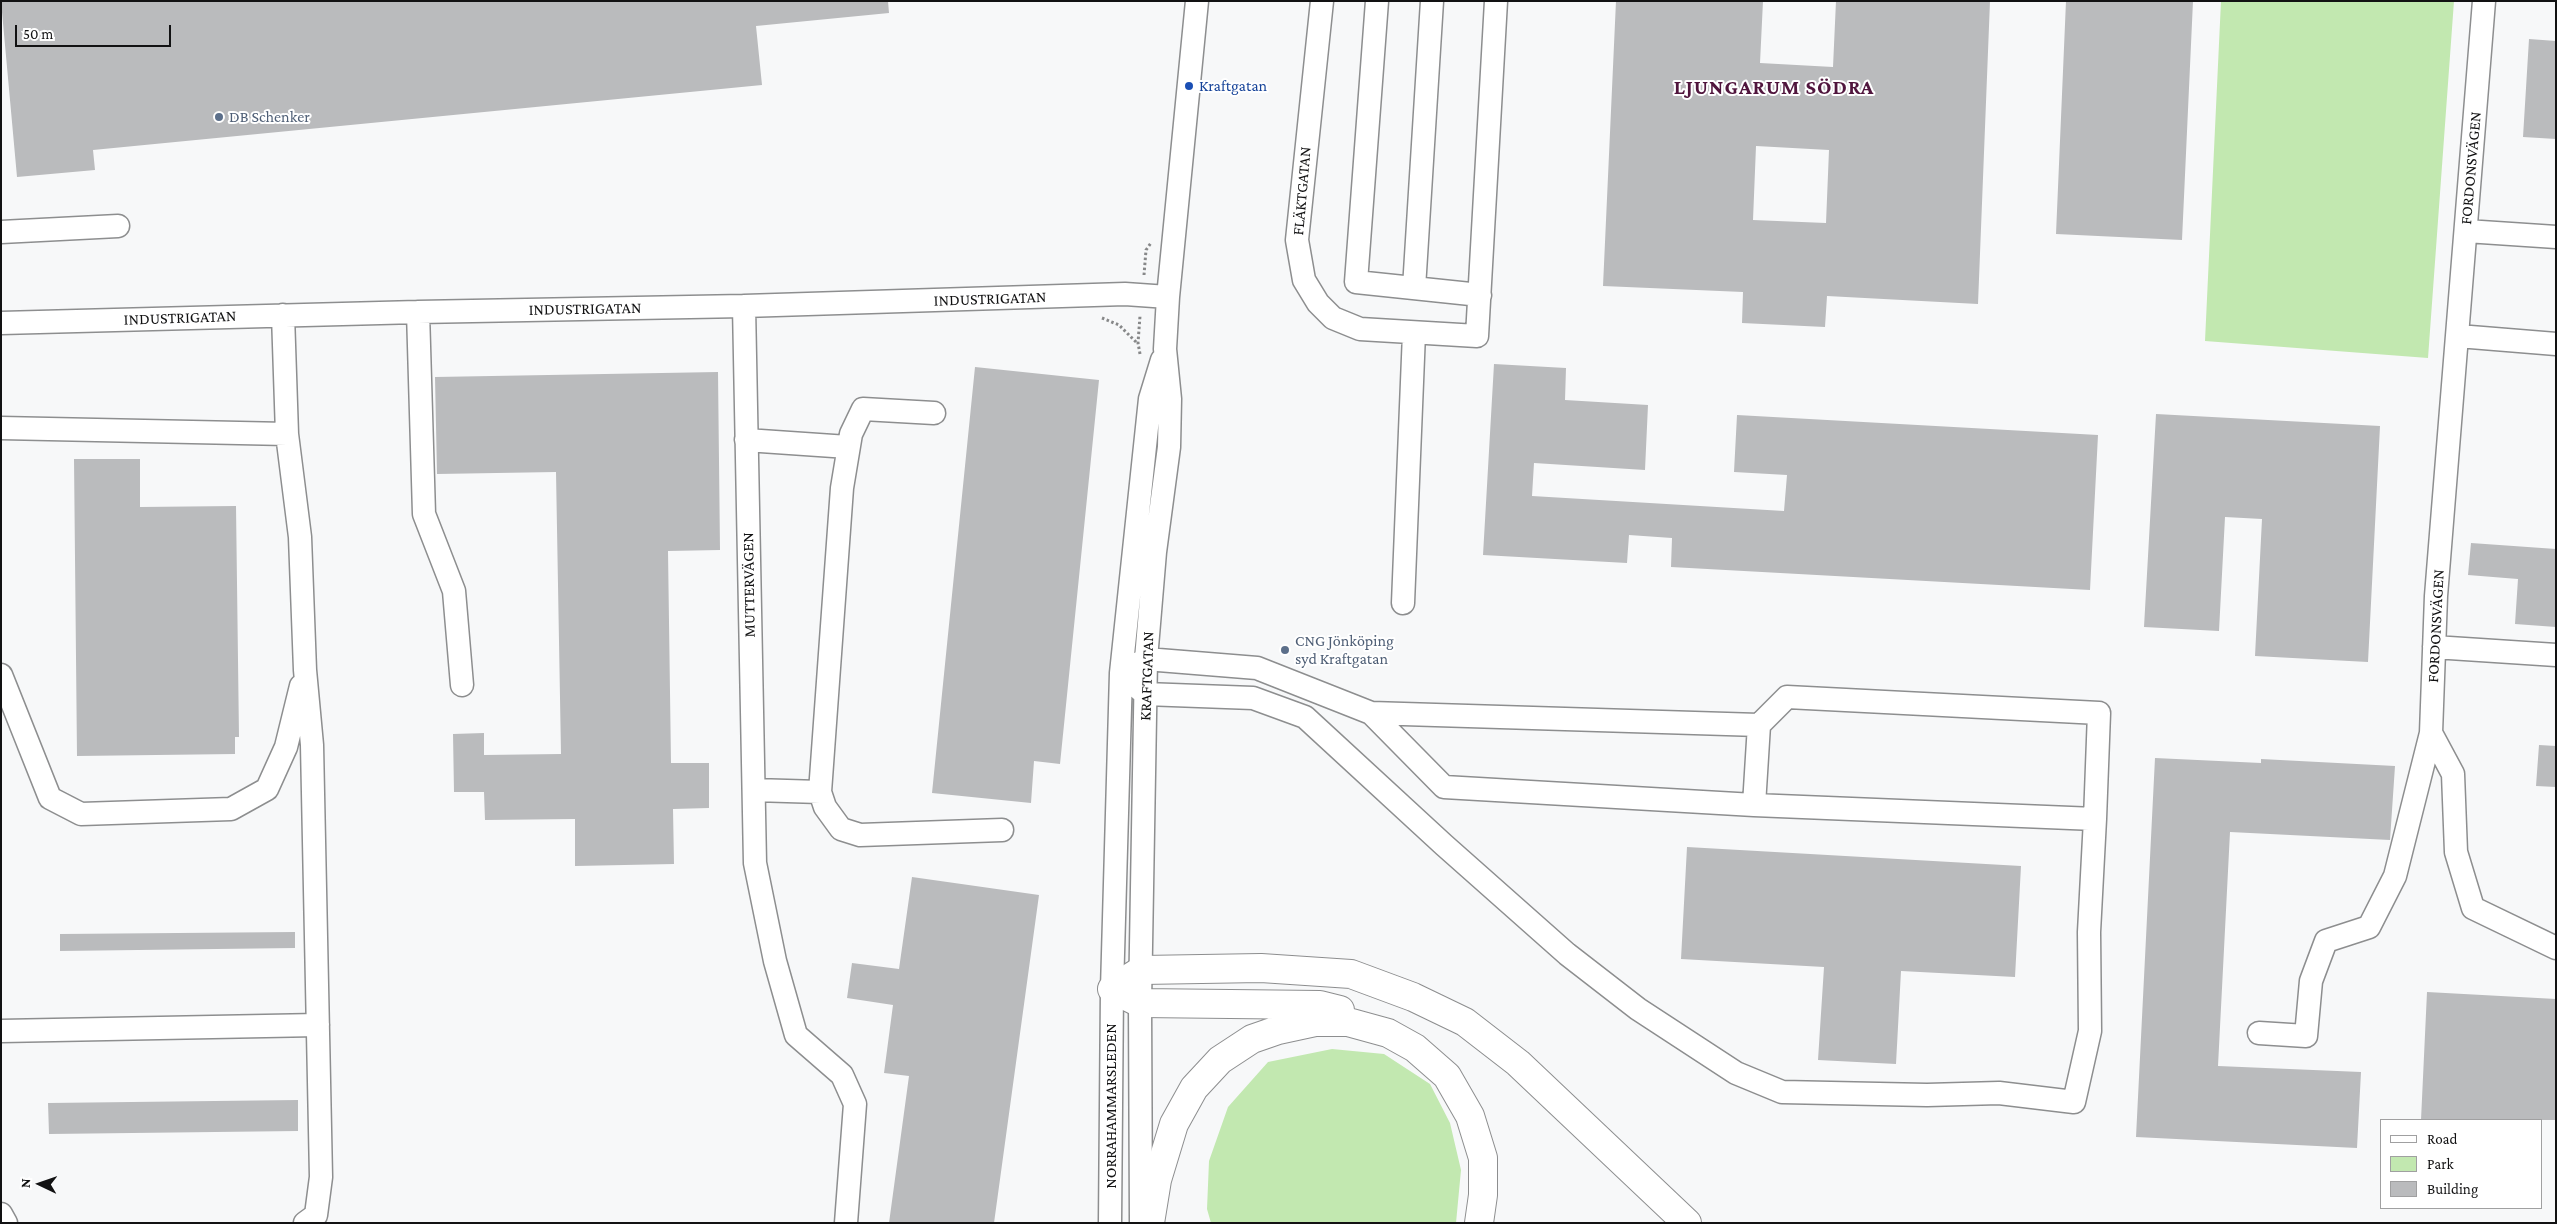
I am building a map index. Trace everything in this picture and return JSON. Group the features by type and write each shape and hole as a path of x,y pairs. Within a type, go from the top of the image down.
{"highway":[{"path":"1112,989 1142,970 1261,968 1350,974 1413,997 1465,1022 1518,1063 1687,1223"},
{"path":"1112,989 1140,1003 1320,1005 1358,1016 1415,1048 1447,1076 1470,1116 1483,1158 1483,1195 1479,1223"},
{"path":"1150,1223 1157,1180 1174,1124 1194,1088 1220,1060 1252,1039 1278,1030 1315,1022 1348,1022 1388,1033"}],"street":[{"name":"KRAFTGATAN","path":"1140,1003 1146,659 1155,552 1168,447 1170,399 1165,349 1168,297 1197,1"},
{"name":"FLÄKTGATAN","path":"1322,1 1297,240 1304,280 1318,303 1333,318 1360,329 1477,336 1480,294"},
{"path":"1377,1 1356,282 1480,294 1496,1"},
{"path":"1414,288 1432,1"},
{"name":"FORDONSVÄGEN","path":"2259,1032 2306,1036 2311,981 2326,941 2369,927 2395,876 2430,733 2436,596 2484,1"},
{"path":"1,232 118,226"},
{"path":"2466,230 2556,237"},
{"name":"INDUSTRIGATAN","path":"1,323 744,306 1125,294 1168,297"},
{"name":"MUTTERVÄGEN","path":"744,306 755,864 775,961 796,1035 842,1075 855,1104 846,1223"},
{"path":"418,312 424,514 454,591 462,685"},
{"path":"283,316 287,434 300,537 305,670 312,745 321,1177 316,1215 305,1223"},
{"path":"1403,603 1414,333"},
{"path":"2458,336 2556,344"},
{"name":"KRAFTGATAN","path":"1112,989 1121,673 1150,399 1165,349"},
{"path":"934,414 863,409 851,434 842,488 820,792 825,807 841,828 860,835 1002,830"},
{"path":"1,428 287,434"},
{"path":"746,440 848,447"},
{"path":"2434,647 2556,655"},
{"path":"1754,805 1759,725 1787,697 2099,713 2096,819 2089,932 2090,1031 2074,1102 1999,1093 1927,1095 1782,1092 1736,1073 1638,1009 1567,954 1444,845 1305,716 1253,698 1146,694 1121,673 1146,659 1257,668 1371,713 1759,725"},
{"path":"1,675 50,798 80,814 148,813 231,808 267,790 286,747 305,670"},
{"path":"1371,713 1444,787 1754,805 2096,819"},
{"path":"2430,733 2453,774 2456,852 2473,908 2556,948"},
{"path":"754,790 820,792"},
{"name":"NORRAHAMMARSLEDEN","path":"1110,1223 1112,989"},
{"name":"NORRAHAMMARSLEDEN","path":"1140,1003 1141,1223"},
{"path":"1,1031 318,1025"},
{"path":"1,1214 6,1223"}],"green space":[{"path":"2221,1 2454,1 2428,358 2205,341"},
{"path":"1332,1049 1384,1054 1430,1084 1450,1123 1461,1170 1456,1223 1211,1223 1207,1209 1209,1161 1228,1107 1268,1062"}],"building":[{"name":"DB Schenker","path":"1,1 888,1 889,13 756,26 762,85 93,150 95,170 17,177"},
{"path":"1616,1 1763,1 1760,63 1833,67 1836,1 1990,1 1978,304 1827,296 1825,327 1742,323 1743,292 1603,286","holes":["1756,146 1829,150 1826,223 1753,220"]},
{"path":"2066,1 2193,1 2182,240 2056,234"},
{"path":"2529,39 2556,41 2556,139 2523,137"},
{"path":"1494,364 1566,368 1565,400 1648,405 1645,470 1534,463 1532,496 1784,511 1787,475 1734,472 1737,415 2098,435 2090,590 1671,567 1672,538 1629,535 1627,563 1483,555"},
{"path":"975,367 1099,380 1060,764 1034,761 1031,803 932,793"},
{"path":"718,372 720,550 668,551 671,763 709,763 709,808 673,809 674,864 575,866 575,819 485,820 484,792 454,792 453,734 484,733 484,755 561,754 556,472 437,474 435,377"},
{"path":"2156,414 2380,426 2368,662 2255,656 2262,519 2225,517 2219,631 2144,627"},
{"path":"74,459 140,459 140,507 236,506 239,737 235,737 235,754 77,756"},
{"path":"2471,543 2556,549 2556,627 2515,624 2518,579 2468,575"},
{"path":"2539,745 2556,746 2556,787 2536,786"},
{"path":"2155,758 2261,763 2261,759 2395,766 2390,840 2230,832 2218,1066 2361,1072 2357,1148 2136,1137"},
{"path":"1687,847 2021,866 2015,977 1901,971 1896,1064 1818,1060 1824,967 1681,959"},
{"path":"912,877 1039,895 994,1223 889,1223 909,1076 884,1073 893,1005 847,998 852,963 899,969"},
{"path":"295,932 295,948 60,951 60,934"},
{"path":"2427,992 2556,999 2556,1120 2421,1119"},
{"path":"298,1100 298,1131 49,1134 48,1103"}],"place":[{"name":"Kraftgatan","path":"1189,86"},
{"name":"DB Schenker","path":"219,117"},
{"name":"CNG Jönköping syd Kraftgatan","path":"1285,650"}],"district":[{"name":"LJUNGARUM SÖDRA","path":"1774,88"}]}
